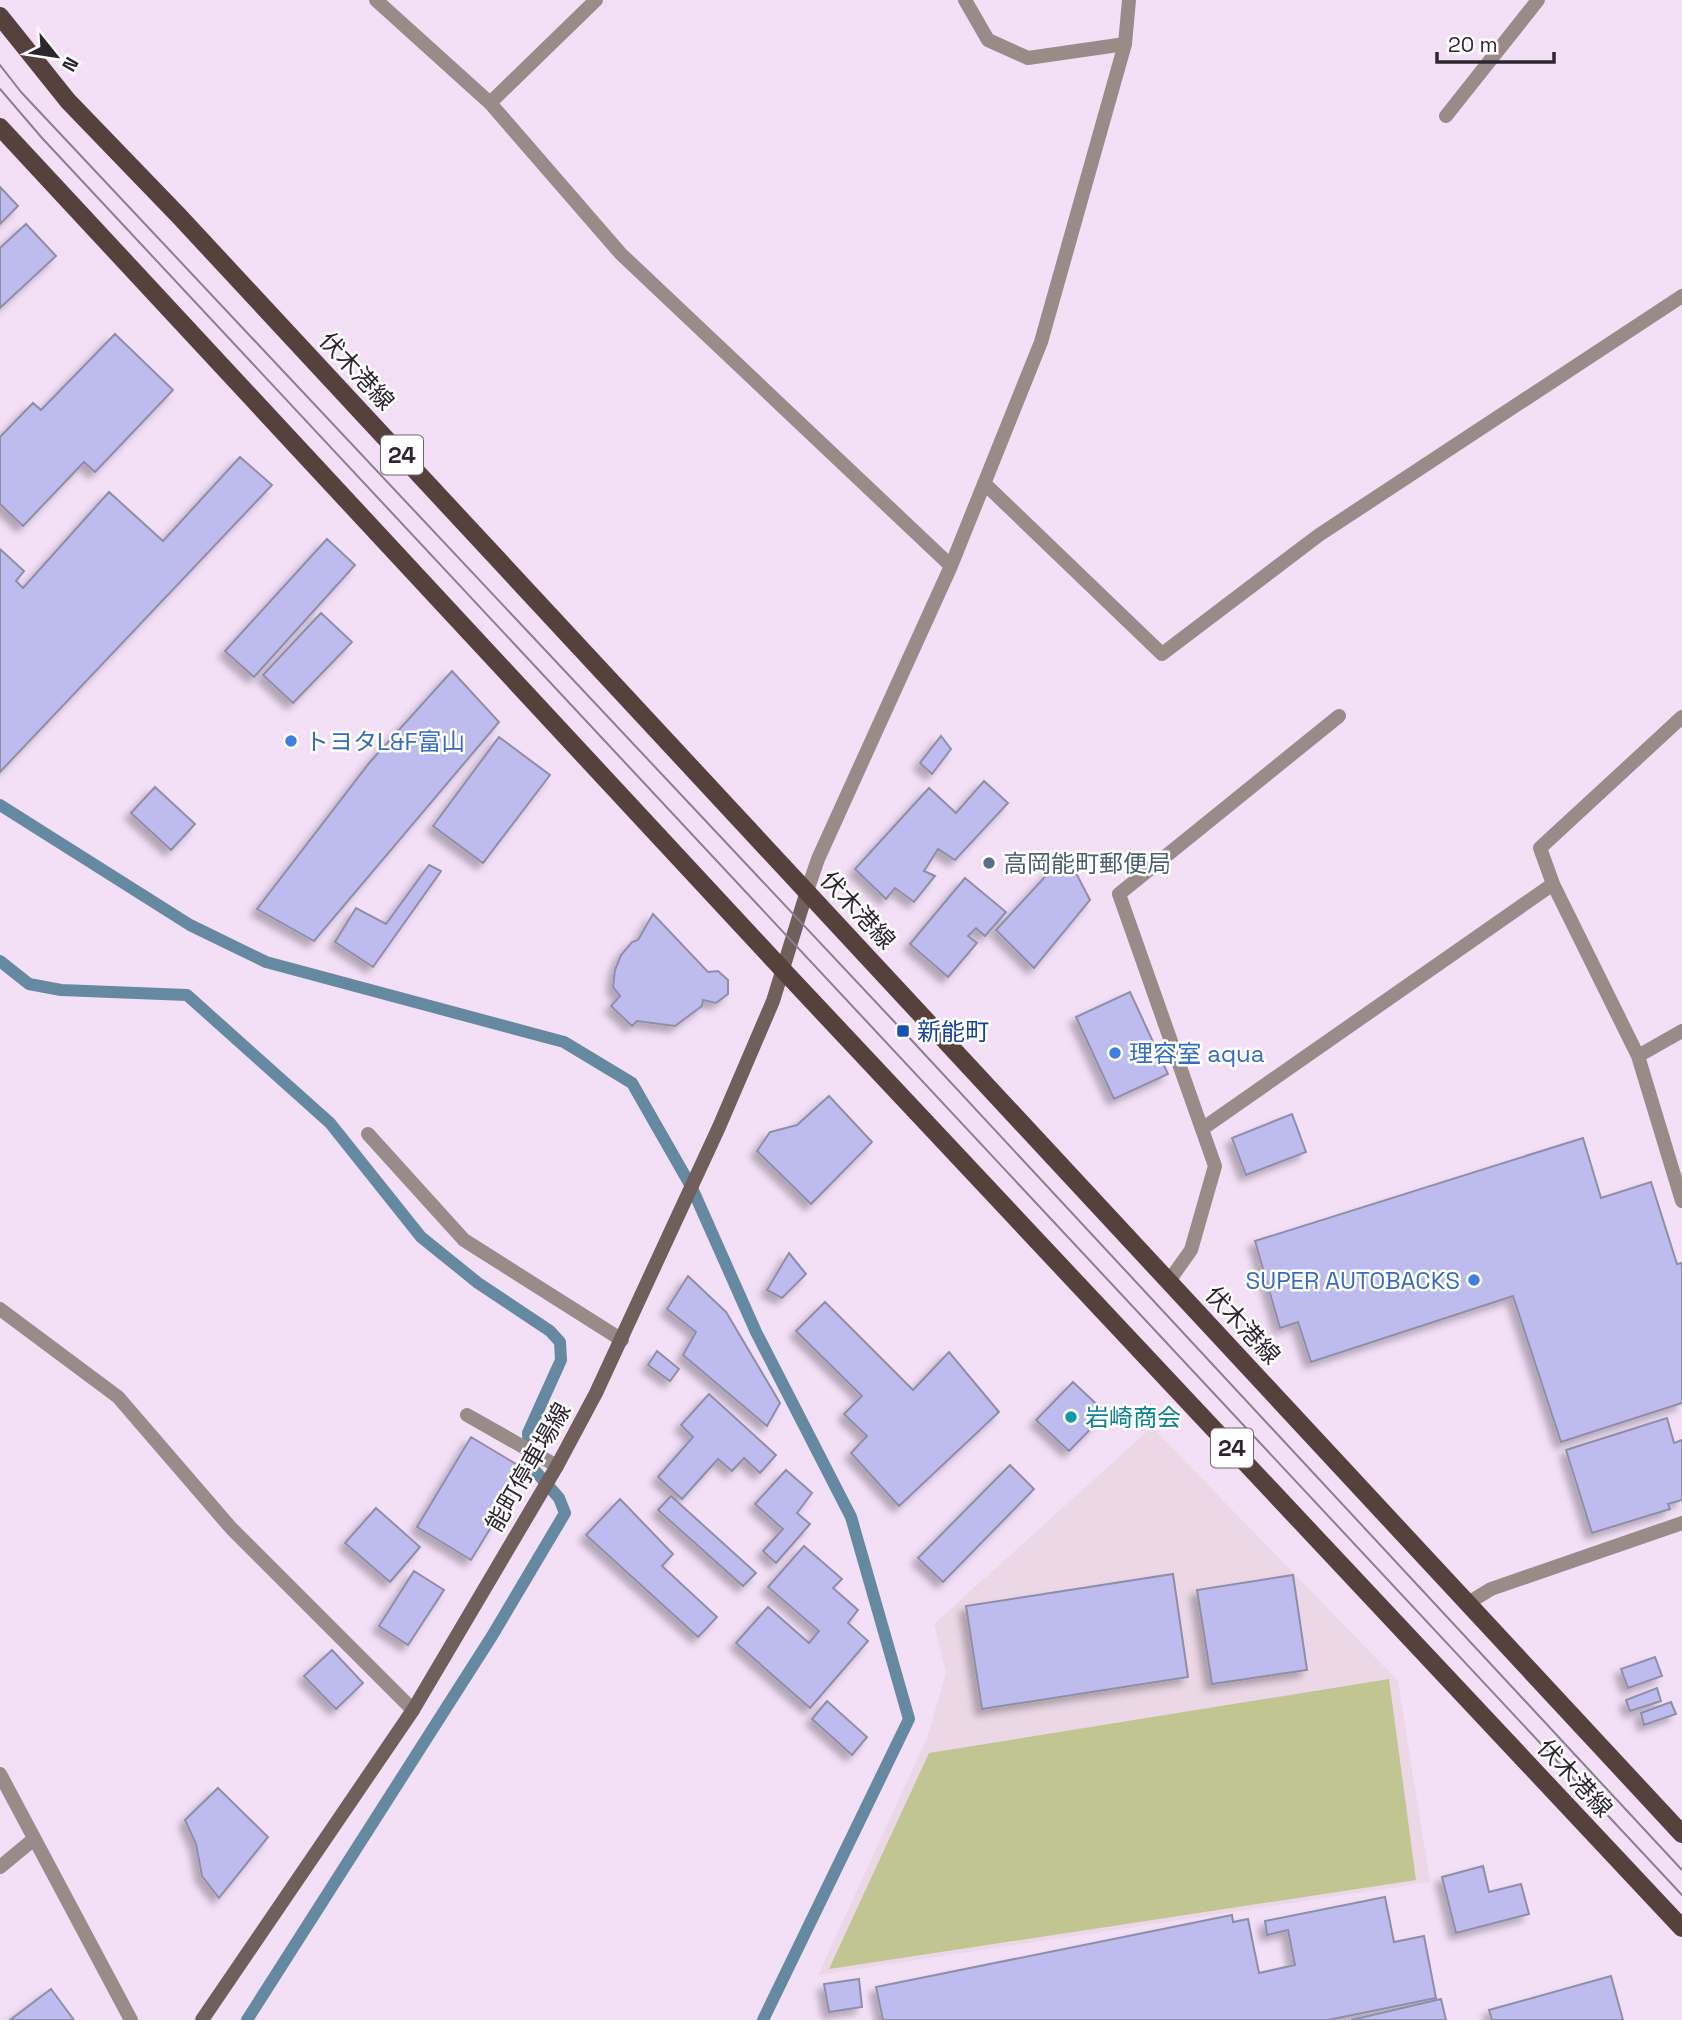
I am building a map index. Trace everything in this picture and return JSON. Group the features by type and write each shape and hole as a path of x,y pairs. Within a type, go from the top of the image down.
{"main road":[{"name":"伏木港線","path":"0,16 68,101 179,216 1682,1834"},
{"name":"伏木港線","path":"0,127 782,969 1682,1928"},
{"name":"能町停車場線","path":"202,2020 413,1710 597,1393 719,1127 773,1001 807,891"}],"street":[{"path":"376,0 490,103 621,254 951,566"},
{"path":"490,103 596,0"},
{"path":"965,0 988,40 1028,58 1125,44"},
{"path":"807,891 818,859 951,566 1041,342 1125,44 1129,0"},
{"path":"1446,116 1538,0"},
{"path":"984,483 1162,654 1319,535 1682,296"},
{"path":"1169,1281 1191,1250 1215,1166 1119,894 1339,716"},
{"path":"1681,1196 1639,1056 1553,884 1540,848 1682,717"},
{"path":"1202,1129 1553,884"},
{"path":"1639,1056 1682,1031"},
{"path":"368,1134 464,1240 622,1340"},
{"path":"0,1309 118,1397 231,1528 413,1710"},
{"path":"467,1415 556,1466"},
{"path":"1468,1603 1491,1589 1682,1523"},
{"path":"0,1774 131,2020"},
{"path":"0,1867 34,1839"}],"shaded area":[{"path":"1152,1427 1398,1681 1430,1882 818,1975 927,1738 946,1673 934,1624"}],"green space":[{"path":"1389,1679 1416,1880 829,1969 929,1753"}],"building":[{"path":"0,187 18,206 0,224"},
{"path":"26,224 56,256 0,308 0,248"},
{"path":"115,334 173,390 95,472 84,462 23,526 0,504 0,437 33,403 41,410"},
{"path":"240,457 272,485 0,772 0,549 24,571 16,581 23,588 109,492 163,541"},
{"path":"327,539 355,565 254,677 225,651"},
{"path":"321,613 352,642 293,703 263,675"},
{"path":"452,671 499,722 314,941 257,909 370,762"},
{"path":"941,736 951,749 932,774 920,763"},
{"path":"499,737 550,775 483,863 433,826"},
{"path":"984,781 1008,803 955,860 938,849 924,871 935,876 914,902 895,888 886,899 855,869 929,788 956,813"},
{"path":"155,787 195,824 171,850 131,813"},
{"path":"1066,854 1090,900 1034,968 996,930"},
{"path":"429,865 441,871 373,967 335,942 356,908 386,924"},
{"path":"965,878 1006,912 985,936 976,928 968,936 977,943 948,977 910,944"},
{"path":"653,914 708,972 718,971 728,980 728,994 716,1003 703,1000 702,1006 675,1026 637,1021 632,1026 611,1006 620,996 613,987 615,970 621,955 632,942 638,940"},
{"path":"1130,992 1168,1074 1114,1099 1076,1017"},
{"path":"829,1096 872,1142 811,1204 757,1151 770,1132 797,1125"},
{"path":"1292,1114 1306,1152 1246,1175 1232,1138"},
{"name":"SUPER AUTOBACKS","path":"1583,1138 1601,1198 1651,1182 1677,1264 1682,1263 1682,1403 1561,1442 1513,1296 1311,1362 1298,1322 1280,1328 1255,1241"},
{"path":"789,1253 806,1274 782,1298 767,1290"},
{"path":"688,1276 726,1312 780,1403 767,1426 683,1355 696,1332 667,1309"},
{"path":"825,1302 913,1390 949,1352 999,1412 899,1506 851,1453 867,1436 844,1414 862,1396 796,1331"},
{"path":"657,1351 679,1369 670,1381 648,1365"},
{"name":"岩崎商会","path":"1073,1382 1106,1413 1069,1451 1036,1420"},
{"path":"709,1394 776,1455 760,1473 744,1458 732,1471 718,1459 682,1499 658,1477 693,1437 681,1425"},
{"path":"1667,1418 1674,1443 1682,1440 1682,1500 1668,1504 1670,1509 1592,1533 1566,1450"},
{"path":"471,1437 526,1470 471,1560 417,1527"},
{"path":"1010,1465 1034,1489 943,1582 918,1558"},
{"path":"786,1470 812,1493 797,1513 810,1524 776,1563 763,1551 783,1529 755,1504"},
{"path":"671,1496 756,1573 743,1586 658,1510"},
{"path":"620,1499 673,1554 662,1566 717,1617 698,1637 586,1535"},
{"path":"376,1508 420,1547 390,1582 345,1543"},
{"path":"804,1546 842,1579 833,1588 858,1610 848,1623 868,1641 810,1708 736,1643 768,1607 809,1643 819,1631 768,1587"},
{"path":"414,1571 444,1590 408,1645 379,1626"},
{"path":"1173,1574 1188,1677 982,1709 966,1606"},
{"path":"1293,1575 1307,1670 1212,1684 1197,1590"},
{"path":"332,1650 363,1683 336,1709 304,1676"},
{"path":"1655,1657 1662,1676 1628,1688 1621,1669"},
{"path":"1657,1688 1661,1701 1630,1711 1626,1700"},
{"path":"827,1701 867,1737 852,1755 812,1719"},
{"path":"1671,1702 1676,1714 1644,1725 1641,1713"},
{"path":"218,1788 268,1837 219,1898 202,1876 196,1844 185,1820"},
{"path":"1483,1866 1489,1892 1521,1884 1529,1914 1456,1933 1442,1877"},
{"path":"1385,1897 1394,1942 1424,1936 1436,1998 1328,2020 883,2020 876,1987 1232,1915 1233,1922 1248,1919 1259,1973 1295,1965 1288,1930 1267,1935 1265,1921"},
{"path":"1611,1976 1623,2020 1492,2020 1489,2010"},
{"path":"859,1979 862,2007 829,2012 824,1984"},
{"path":"51,1989 74,2020 10,2020"},
{"path":"1441,1999 1446,2020 1351,2020"}],"waterway":[{"path":"0,805 190,925 266,962 564,1042 632,1083 692,1188 756,1332 851,1517 909,1719 763,2020"},
{"path":"0,961 29,984 61,990 187,995 330,1123 421,1237 478,1283 550,1331 560,1342 561,1360 528,1433 530,1465 559,1498 565,1513 492,1636 247,2020"}],"tram line":[{"path":"0,65 21,92 903,1031 1682,1870"},
{"path":"0,89 42,138 1682,1895"}],"place":[{"name":"トヨタL&F富山","path":"291,741"},
{"name":"高岡能町郵便局","path":"989,863"},
{"name":"新能町","path":"903,1031"},
{"name":"理容室 aqua","path":"1115,1053"},
{"name":"SUPER AUTOBACKS","path":"1474,1280"},
{"name":"岩崎商会","path":"1071,1417"}]}
